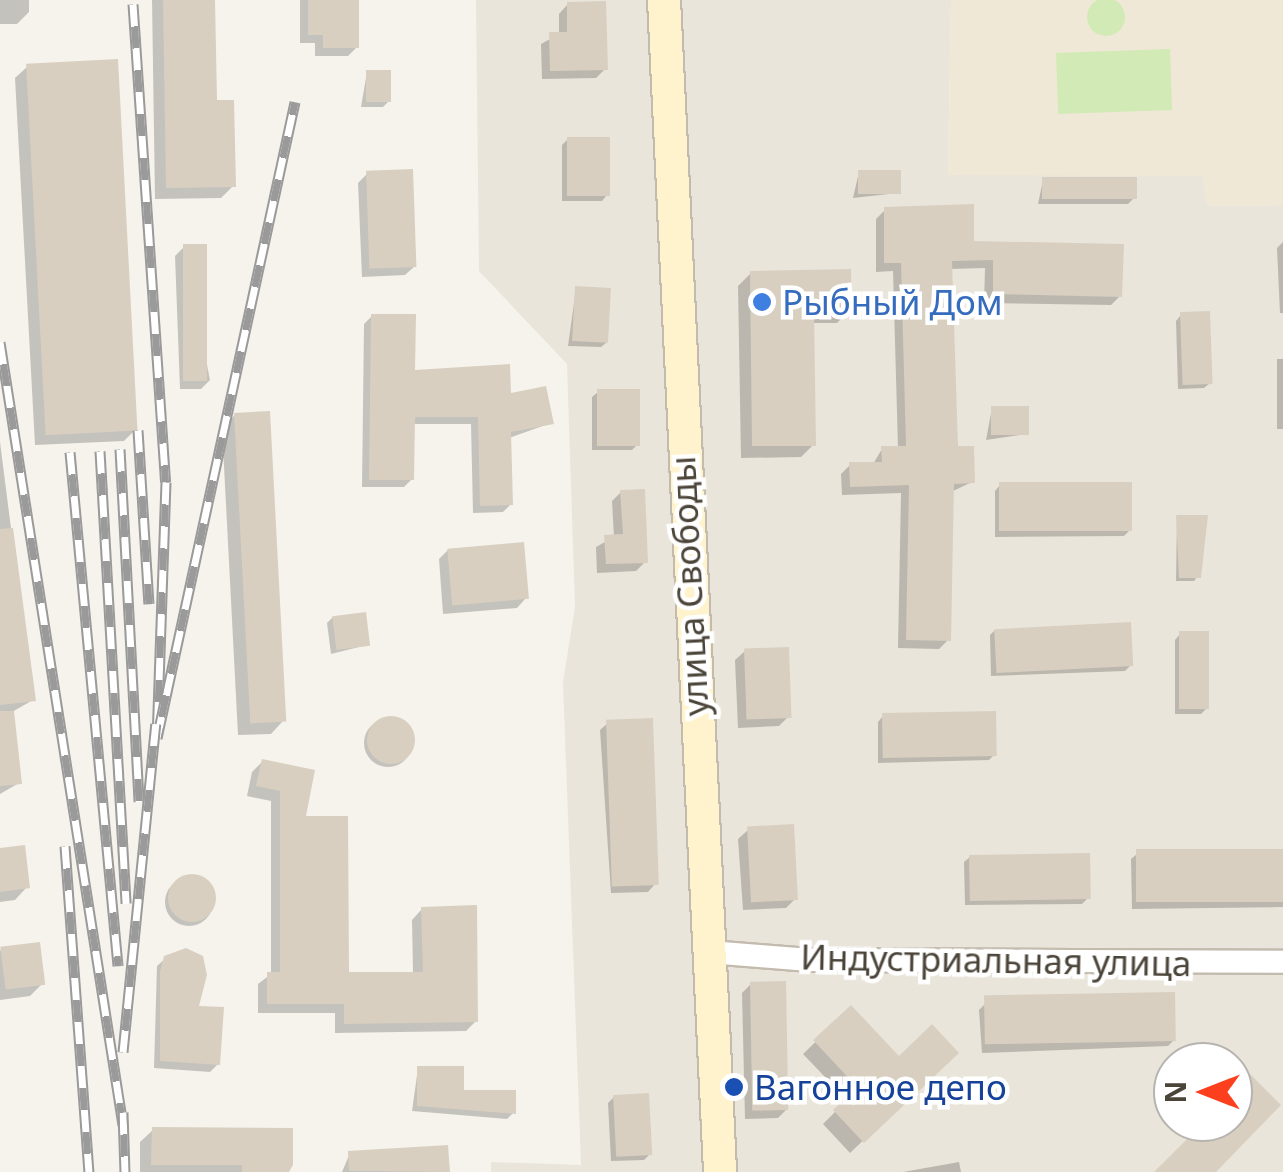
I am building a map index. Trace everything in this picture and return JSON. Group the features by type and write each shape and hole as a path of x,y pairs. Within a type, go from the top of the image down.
{"street":[{"name":"улица Свободы","path":"664,0 720,1172"},
{"name":"Индустриальная улица","path":"709,952 810,960 1283,962"}],"shaded area":[{"path":"476,0 951,0 948,174 1203,176 1208,206 1283,205 1283,1172 491,1172 491,1162 581,1165 563,682 575,607 567,364 479,271"},
{"path":"951,0 1283,0 1283,205 1207,206 1202,176 948,175"}],"green space":[{"path":"1106,-2 1119,4 1125,17 1119,30 1106,36 1093,30 1087,17 1093,4"},
{"path":"1170,49 1172,110 1058,114 1056,53"}],"building":[{"path":"163,0 215,0 217,100 234,100 236,187 166,188"},
{"path":"308,0 359,0 359,48 323,48 323,35 308,35"},
{"path":"606,1 608,70 550,71 549,32 567,32 567,2"},
{"path":"118,59 137,430 46,435 26,64"},
{"path":"366,70 391,70 391,102 366,102"},
{"path":"567,137 610,137 610,196 567,196"},
{"path":"413,169 416,267 369,269 366,171"},
{"path":"858,170 901,170 901,194 858,194"},
{"path":"1042,177 1137,177 1137,199 1042,199"},
{"path":"974,204 974,241 1124,244 1122,297 993,294 993,260 952,261 958,446 974,446 975,483 954,484 951,641 906,640 909,485 850,487 849,462 882,462 881,446 906,446 901,263 884,263 884,207"},
{"path":"183,244 207,244 207,381 183,381"},
{"path":"851,269 852,312 814,312 816,446 752,446 750,271"},
{"path":"575,286 611,288 608,343 572,341"},
{"path":"1210,311 1213,384 1183,385 1180,312"},
{"path":"371,314 416,314 415,370 510,364 511,393 546,386 554,424 511,432 513,505 480,506 478,417 415,417 414,480 369,480"},
{"path":"597,389 640,389 640,446 597,446"},
{"path":"991,406 1029,406 1029,435 991,435"},
{"path":"270,411 286,722 250,723 234,413"},
{"path":"999,482 1132,482 1132,531 999,531"},
{"path":"645,489 648,563 606,564 604,535 623,534 620,490"},
{"path":"1176,515 1208,515 1201,578 1179,578"},
{"path":"13,528 36,701 0,705 0,529"},
{"path":"524,542 529,599 452,605 447,549"},
{"path":"366,612 370,646 336,650 332,616"},
{"path":"1131,622 1133,666 996,673 994,629"},
{"path":"1179,631 1209,631 1209,709 1179,709"},
{"path":"789,647 791,718 747,720 744,649"},
{"path":"0,711 14,711 22,784 0,786"},
{"path":"996,711 997,756 883,758 882,713"},
{"path":"391,716 408,723 415,740 408,757 391,764 374,757 367,740 374,723"},
{"path":"653,718 659,885 612,887 606,720"},
{"path":"262,759 315,770 306,816 348,816 349,972 423,972 421,907 477,905 478,1022 344,1024 344,1004 267,1004 267,972 280,972 280,791 256,786"},
{"path":"794,824 798,900 751,902 747,826"},
{"path":"25,845 30,888 0,892 0,848"},
{"path":"1136,849 1283,849 1283,902 1136,902"},
{"path":"1090,853 1091,899 970,901 969,855"},
{"path":"192,874 209,881 216,898 209,915 192,922 175,915 168,898 175,881"},
{"path":"40,942 45,985 6,990 0,947"},
{"path":"186,948 203,956 207,975 199,1006 224,1007 220,1065 160,1061 160,972 164,956"},
{"path":"786,981 788,1110 752,1111 750,982"},
{"path":"1175,992 1176,1041 985,1044 984,995"},
{"path":"851,1005 899,1056 932,1024 959,1053 864,1143 833,1110 857,1087 813,1040"},
{"path":"417,1066 464,1066 464,1090 516,1090 516,1114 417,1106"},
{"path":"1253,1077 1281,1105 1253,1134"},
{"path":"649,1093 652,1155 616,1157 613,1095"},
{"path":"152,1127 293,1128 293,1165 289,1172 242,1172 242,1165 151,1165"},
{"path":"1184,1142 1245,1142 1216,1172 1154,1172"},
{"path":"448,1145 450,1172 349,1171 348,1151"}],"railway":[{"path":"133,4 166,482 157,738 295,102"},
{"path":"0,342 123,1125"},
{"path":"138,430 149,604"},
{"path":"120,449 139,801"},
{"path":"100,451 126,903"},
{"path":"70,452 118,966"},
{"path":"123,1052 156,724"},
{"path":"65,846 89,1172"},
{"path":"123,1112 125,1172"}],"place":[{"name":"Рыбный Дом","path":"762,302"},
{"name":"Вагонное депо","path":"734,1087"}]}
